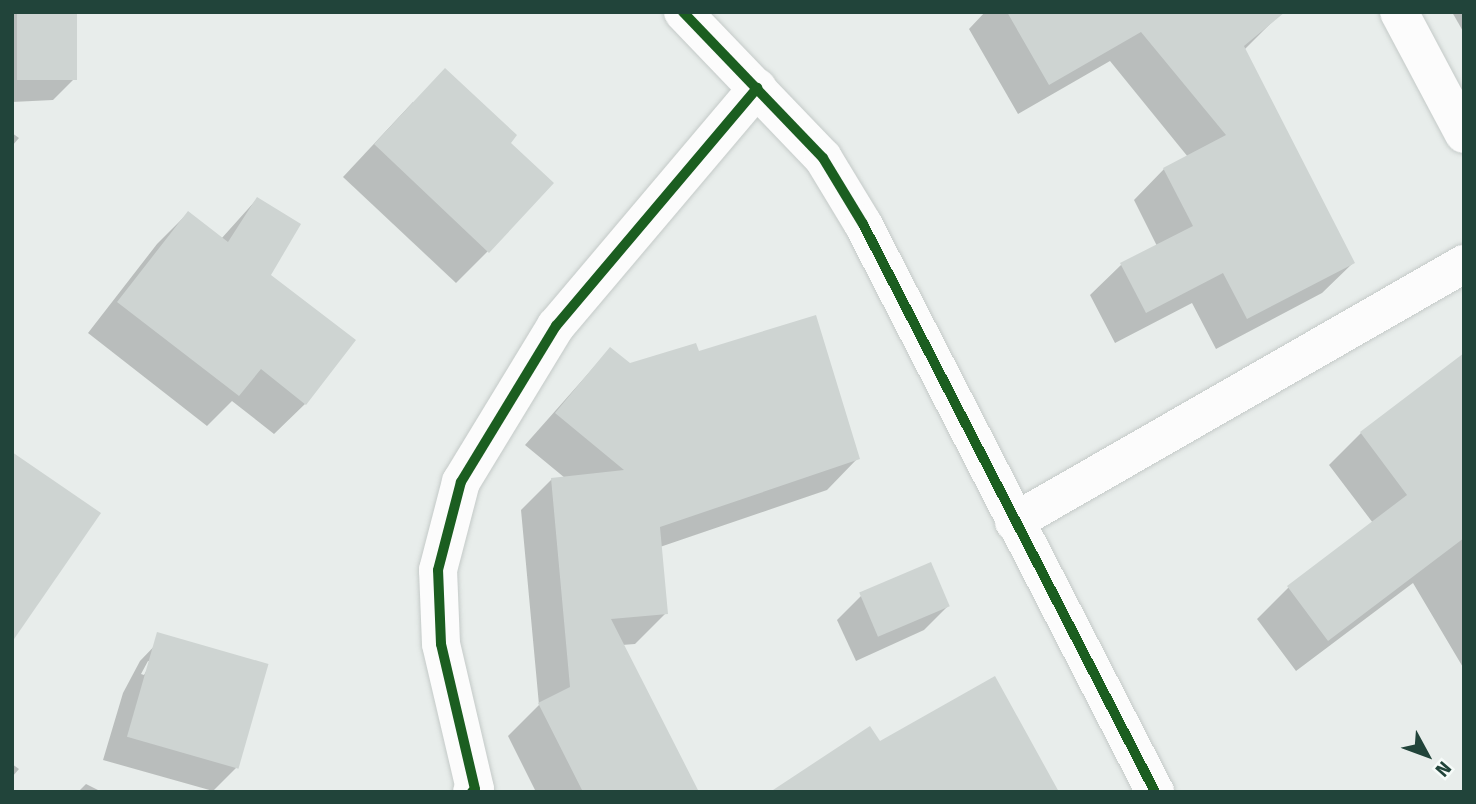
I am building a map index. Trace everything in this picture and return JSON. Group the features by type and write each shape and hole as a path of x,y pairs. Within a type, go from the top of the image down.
{"street":[{"path":"683,12 823,158 863,224 1155,792"},
{"path":"1399,12 1464,134"},
{"path":"474,791 442,644 439,595 438,570 461,482 556,326 757,88"},
{"path":"1014,522 1464,264"}],"building":[{"path":"17,12 77,12 77,80 17,80"},
{"path":"1007,12 1285,12 1244,46 1355,263 1247,319 1223,273 1146,313 1120,263 1193,226 1163,168 1226,135 1141,32 1049,85"},
{"path":"445,68 517,135 511,143 554,183 489,253 374,144"},
{"path":"257,197 301,224 271,275 356,340 306,405 261,369 239,396 117,302 188,211 228,242"},
{"path":"816,315 860,459 660,527 668,614 611,619 699,792 583,792 538,703 570,687 551,478 624,470 555,413 610,347 630,363 696,343 699,351"},
{"path":"1464,353 1464,538 1328,641 1287,586 1407,495 1360,432"},
{"path":"12,452 101,513 12,642"},
{"path":"931,562 950,606 878,637 859,592"},
{"path":"157,632 269,664 238,769 127,737"},
{"path":"995,676 1059,792 770,792 870,726 880,741"}],"cycle path":[{"path":"683,12 823,158 863,224 1155,792"},
{"path":"472,792 475,789 441,644 438,570 461,482 556,326 757,88"}]}
